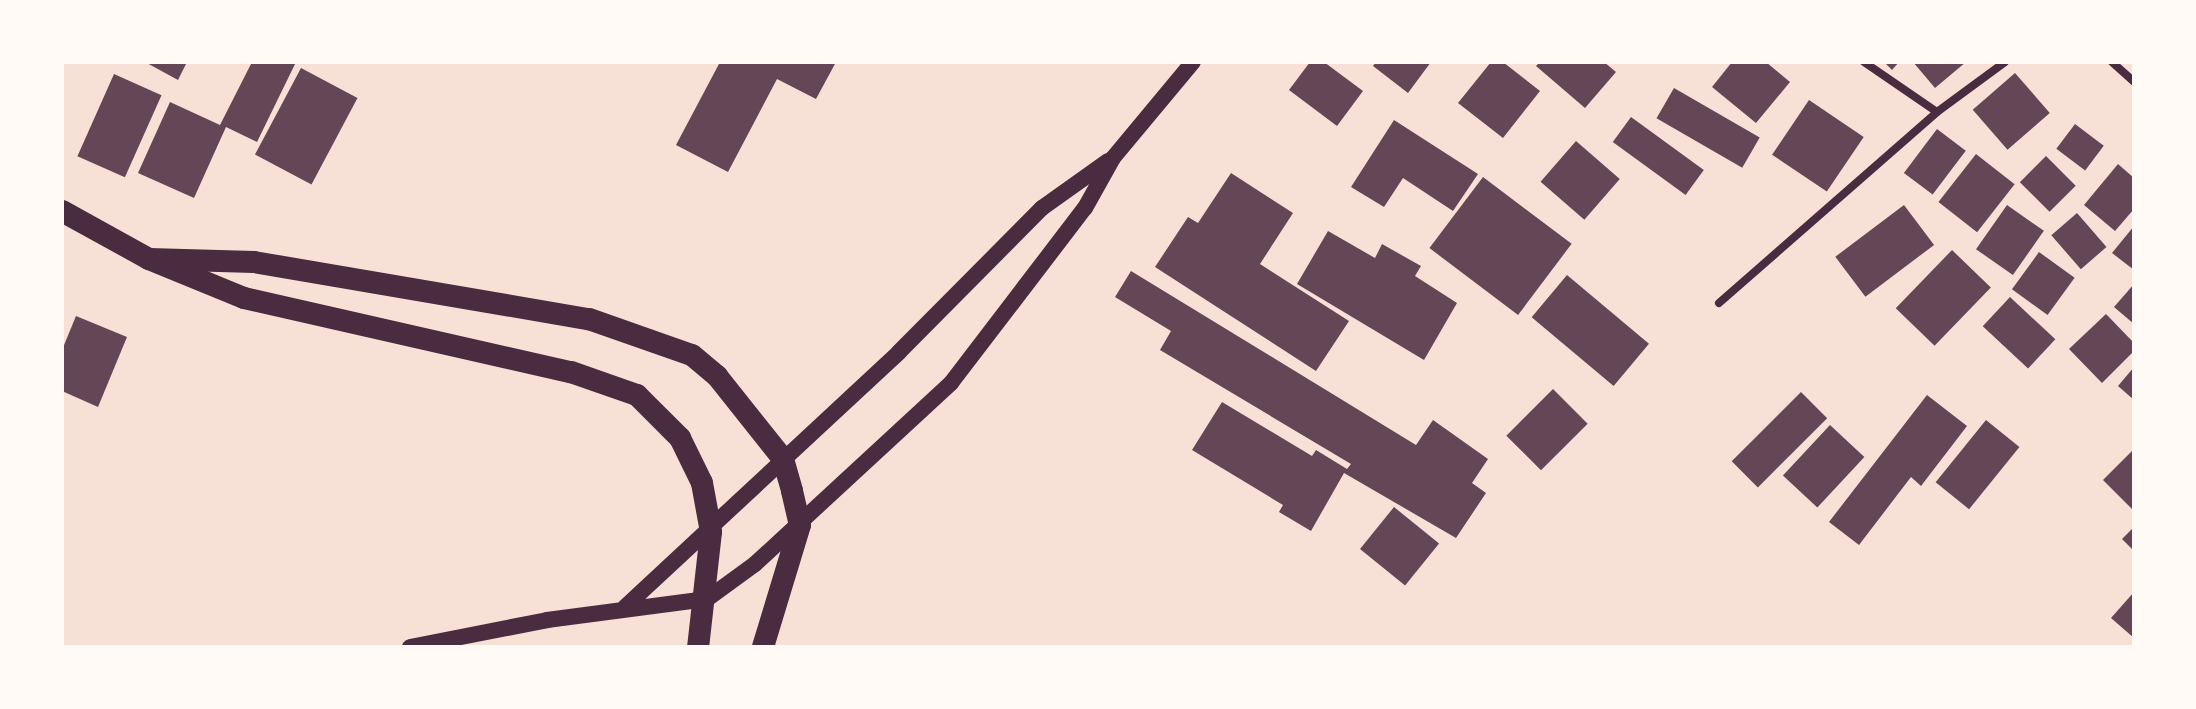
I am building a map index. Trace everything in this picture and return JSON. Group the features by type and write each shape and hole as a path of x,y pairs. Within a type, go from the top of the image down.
{"highway":[{"path":"62,211 149,259 244,298 571,372 637,395 680,438 702,483 711,532 707,599 698,647"},
{"path":"149,259 254,262 589,319 665,343 692,355 717,376 783,459 800,525 763,647"}],"main road":[{"path":"410,647 625,607 707,599 800,525 951,383 1085,208 1113,158 1193,62"},
{"path":"625,607 711,532 783,459 899,352 1042,208 1113,158"}],"street":[{"path":"1864,62 1937,112"},
{"path":"1719,303 1937,112 2005,62"},
{"path":"2112,62 2134,82"}],"building":[{"path":"145,62 187,62 178,80"},
{"path":"252,62 296,62 257,142 226,127 194,198 138,173 170,102 220,125"},
{"path":"720,62 836,62 816,99 777,79 728,172 676,145"},
{"path":"1310,62 1324,62 1363,91 1337,126 1289,90"},
{"path":"1376,62 1431,62 1408,93 1373,66"},
{"path":"1491,62 1503,62 1540,91 1503,138 1458,103"},
{"path":"1540,62 1604,62 1616,72 1585,108 1536,66"},
{"path":"1732,62 1766,62 1790,82 1756,123 1712,87"},
{"path":"1884,62 1899,62 1892,70"},
{"path":"1913,62 1966,62 1935,88"},
{"path":"301,68 358,98 312,185 255,155"},
{"path":"2015,73 2050,113 2008,150 1973,110"},
{"path":"114,74 162,95 125,177 77,156"},
{"path":"1674,88 1760,138 1742,168 1656,118"},
{"path":"1809,100 1864,137 1827,192 1772,155"},
{"path":"1631,117 1704,170 1686,195 1613,142"},
{"path":"1394,120 1478,174 1453,211 1403,178 1384,207 1351,187"},
{"path":"2075,124 2104,146 2085,170 2056,149"},
{"path":"1937,129 1966,151 1933,195 1904,173"},
{"path":"1576,141 1620,179 1584,220 1541,182"},
{"path":"1976,154 2015,184 1977,232 1938,202"},
{"path":"2046,156 2076,186 2050,212 2020,182"},
{"path":"2118,164 2134,178 2134,209 2115,231 2084,205"},
{"path":"1231,173 1293,213 1260,264 1349,321 1316,371 1155,267 1188,217 1198,223"},
{"path":"1483,177 1572,244 1518,315 1429,248"},
{"path":"1904,205 1934,245 1865,297 1835,257"},
{"path":"2007,205 2044,231 2013,275 1976,249"},
{"path":"2077,213 2107,247 2081,269 2051,235"},
{"path":"2134,226 2134,270 2112,253"},
{"path":"1328,231 1375,258 1382,244 1421,266 1415,276 1457,303 1424,360 1297,284"},
{"path":"1952,250 1991,288 1935,346 1896,308"},
{"path":"2039,252 2075,278 2048,315 2012,289"},
{"path":"1131,271 1416,445 1433,420 1488,459 1472,483 1486,493 1456,538 1344,473 1311,531 1279,512 1283,505 1192,450 1222,402 1312,456 1316,450 1347,469 1351,464 1160,350 1171,331 1115,297"},
{"path":"1567,275 1649,344 1614,386 1532,317"},
{"path":"2134,284 2134,324 2114,307"},
{"path":"2010,297 2055,339 2028,369 1983,326"},
{"path":"2106,314 2134,343 2134,351 2102,383 2069,349"},
{"path":"76,316 127,337 98,407 62,391 62,350"},
{"path":"2134,367 2134,400 2118,386"},
{"path":"1553,389 1588,424 1541,470 1506,436"},
{"path":"1801,392 1827,418 1758,487 1732,461"},
{"path":"1927,395 1967,426 1921,486 1911,477 1859,545 1829,522"},
{"path":"1986,420 2019,447 1969,509 1936,482"},
{"path":"1830,425 1864,457 1817,508 1783,475"},
{"path":"2134,449 2134,511 2103,480"},
{"path":"1394,507 1439,544 1405,585 1360,549"},
{"path":"2134,527 2134,551 2122,539"},
{"path":"2134,592 2134,638 2111,618"}]}
